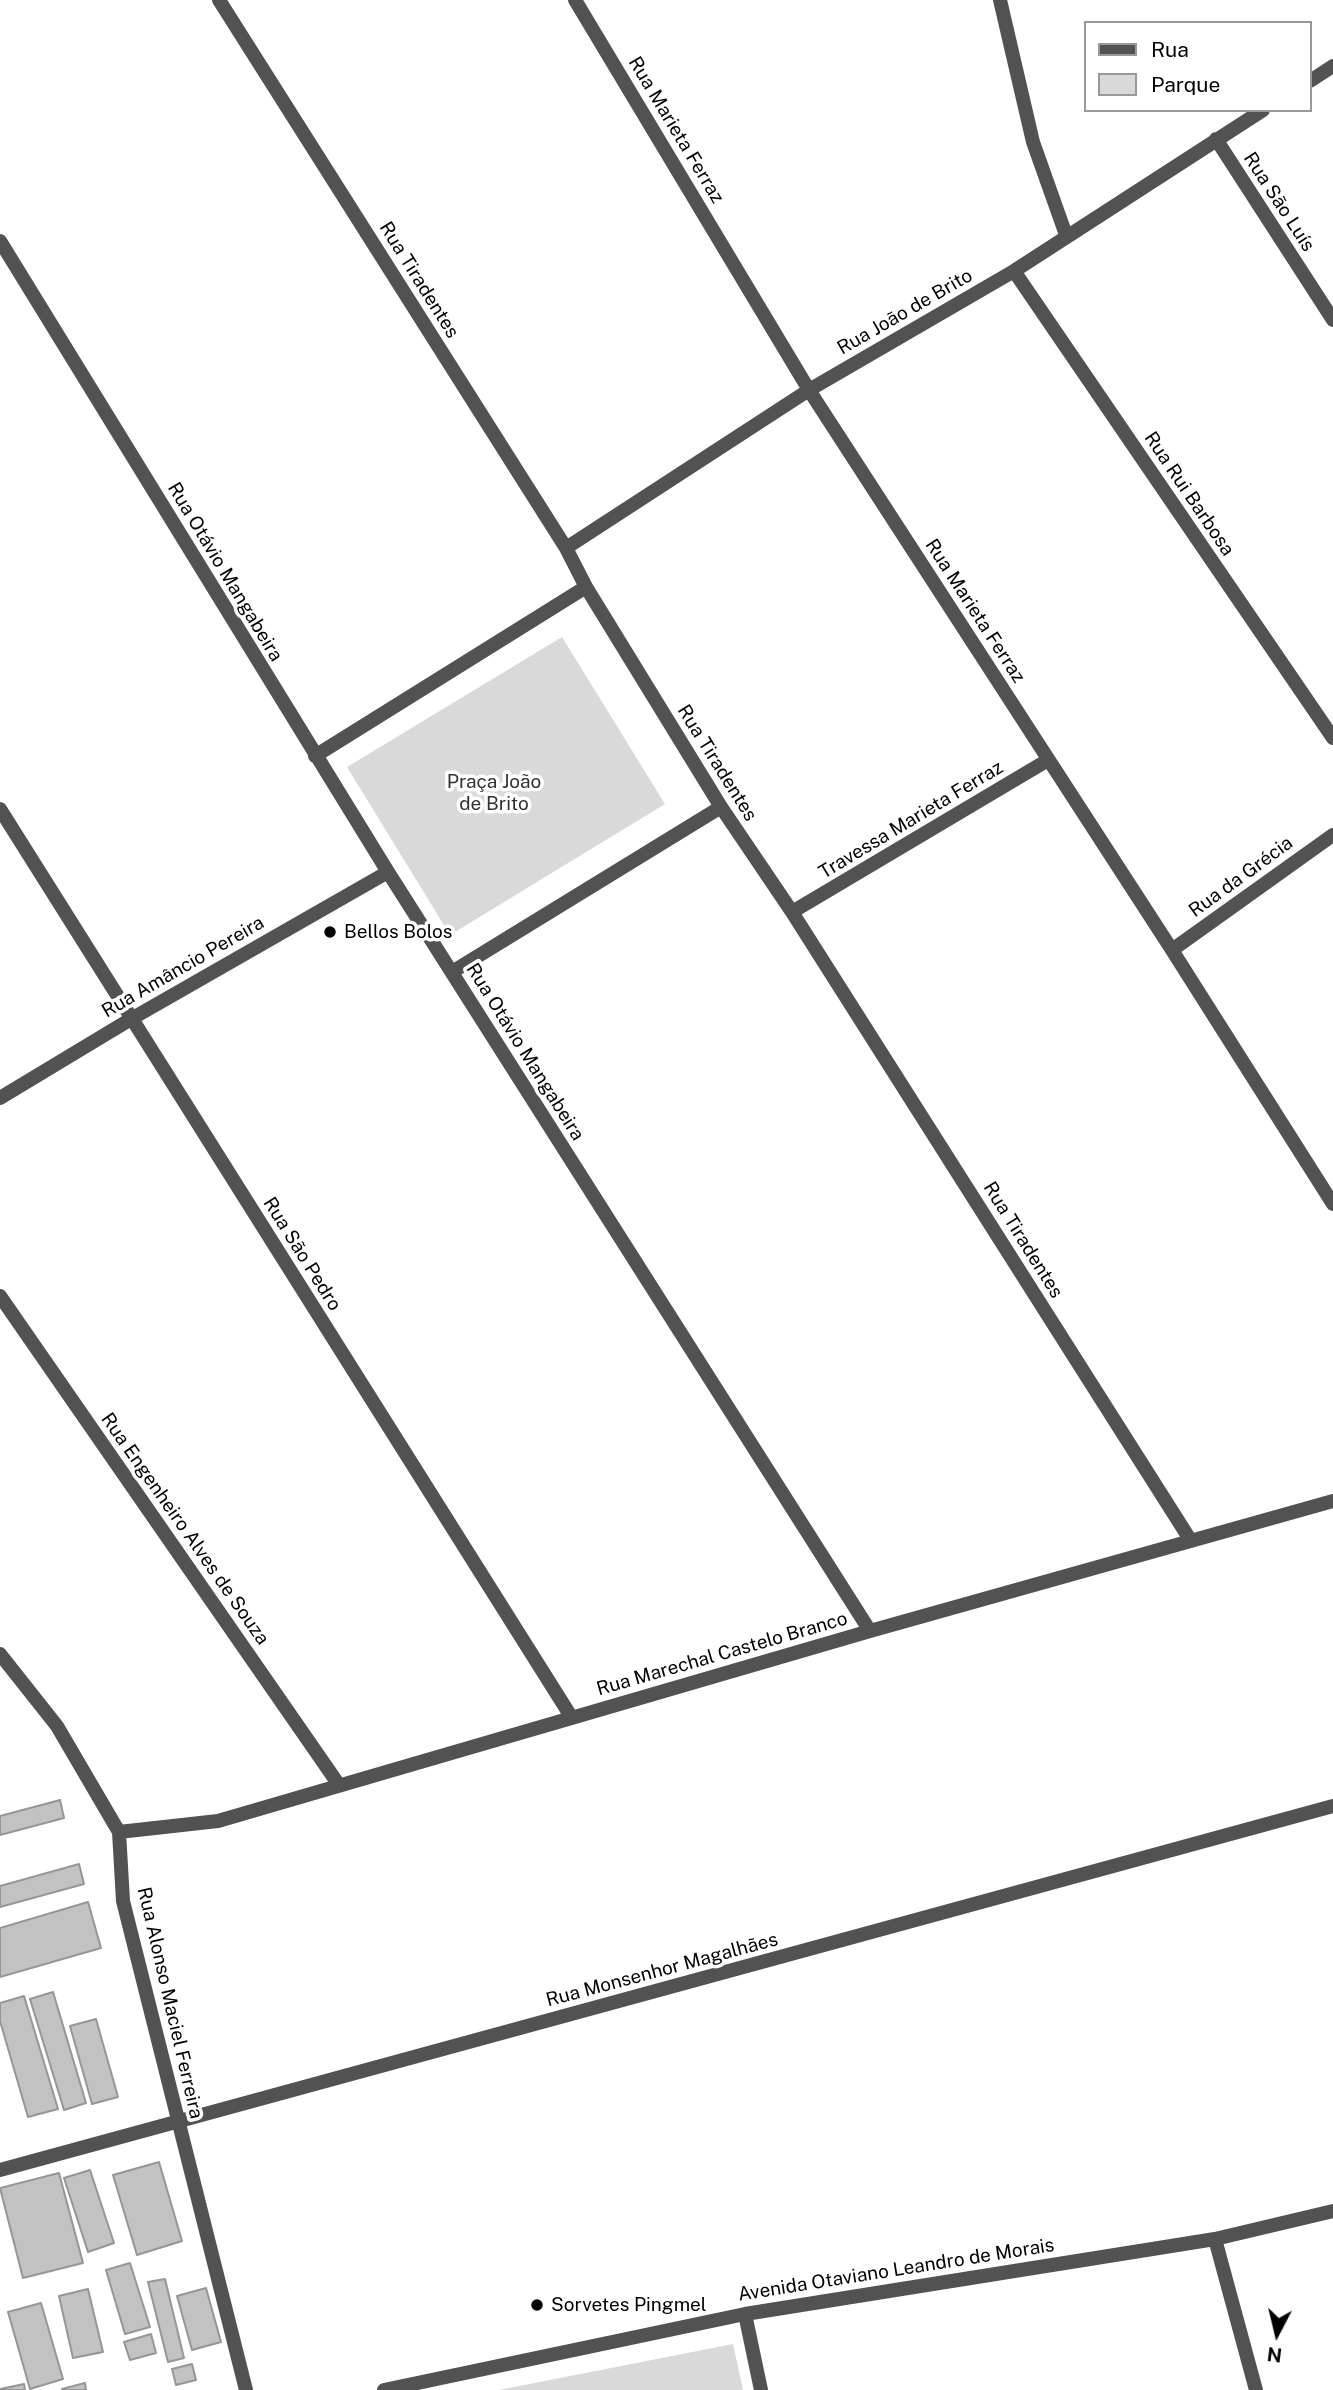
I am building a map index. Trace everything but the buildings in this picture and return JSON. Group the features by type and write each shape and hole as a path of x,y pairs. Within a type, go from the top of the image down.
{"street":[{"name":"Rua Tiradentes","path":"219,0 566,548 586,587 721,807 792,912 1191,1541"},
{"name":"Rua Marieta Ferraz","path":"575,0 809,390 1172,950 1333,1205"},
{"name":"Rua Marieta Ferraz","path":"588,0 595,33"},
{"path":"1000,0 1034,142 1066,235"},
{"path":"1312,80 1333,66"},
{"name":"Rua João de Brito","path":"566,548 809,390 1014,271 1260,112"},
{"name":"Rua São Luís","path":"1216,139 1333,320"},
{"name":"Rua Otávio Mangabeira","path":"0,241 388,872 870,1631"},
{"name":"Rua Rui Barbosa","path":"1014,271 1333,738"},
{"path":"315,755 586,587"},
{"name":"Travessa Marieta Ferraz","path":"792,912 1048,760"},
{"path":"452,972 721,807"},
{"name":"Rua São Pedro","path":"0,809 572,1718"},
{"name":"Rua da Grécia","path":"1172,950 1333,835"},
{"name":"Rua Amâncio Pereira","path":"0,1098 131,1019 388,872"},
{"name":"Rua Engenheiro Alves de Souza","path":"0,1296 339,1785"},
{"name":"Rua Marechal Castelo Branco","path":"119,1832 218,1821 870,1631 1333,1501"},
{"name":"Rua Alonso Maciel Ferreira","path":"0,1654 57,1726 119,1832 124,1901 246,2390"},
{"name":"Rua Monsenhor Magalhães","path":"0,2170 1333,1806"},
{"name":"Avenida Otaviano Leandro de Morais","path":"384,2390 745,2314 1215,2239 1333,2211"},
{"path":"1215,2239 1256,2390"},
{"path":"745,2314 761,2390"}],"green space":[{"name":"Praça João de Brito","path":"562,637 665,804 450,935 347,767"},
{"path":"733,2344 743,2390 499,2390"}],"place":[{"name":"Bellos Bolos","path":"330,932"},
{"name":"Sorvetes Pingmel","path":"537,2305"}]}
